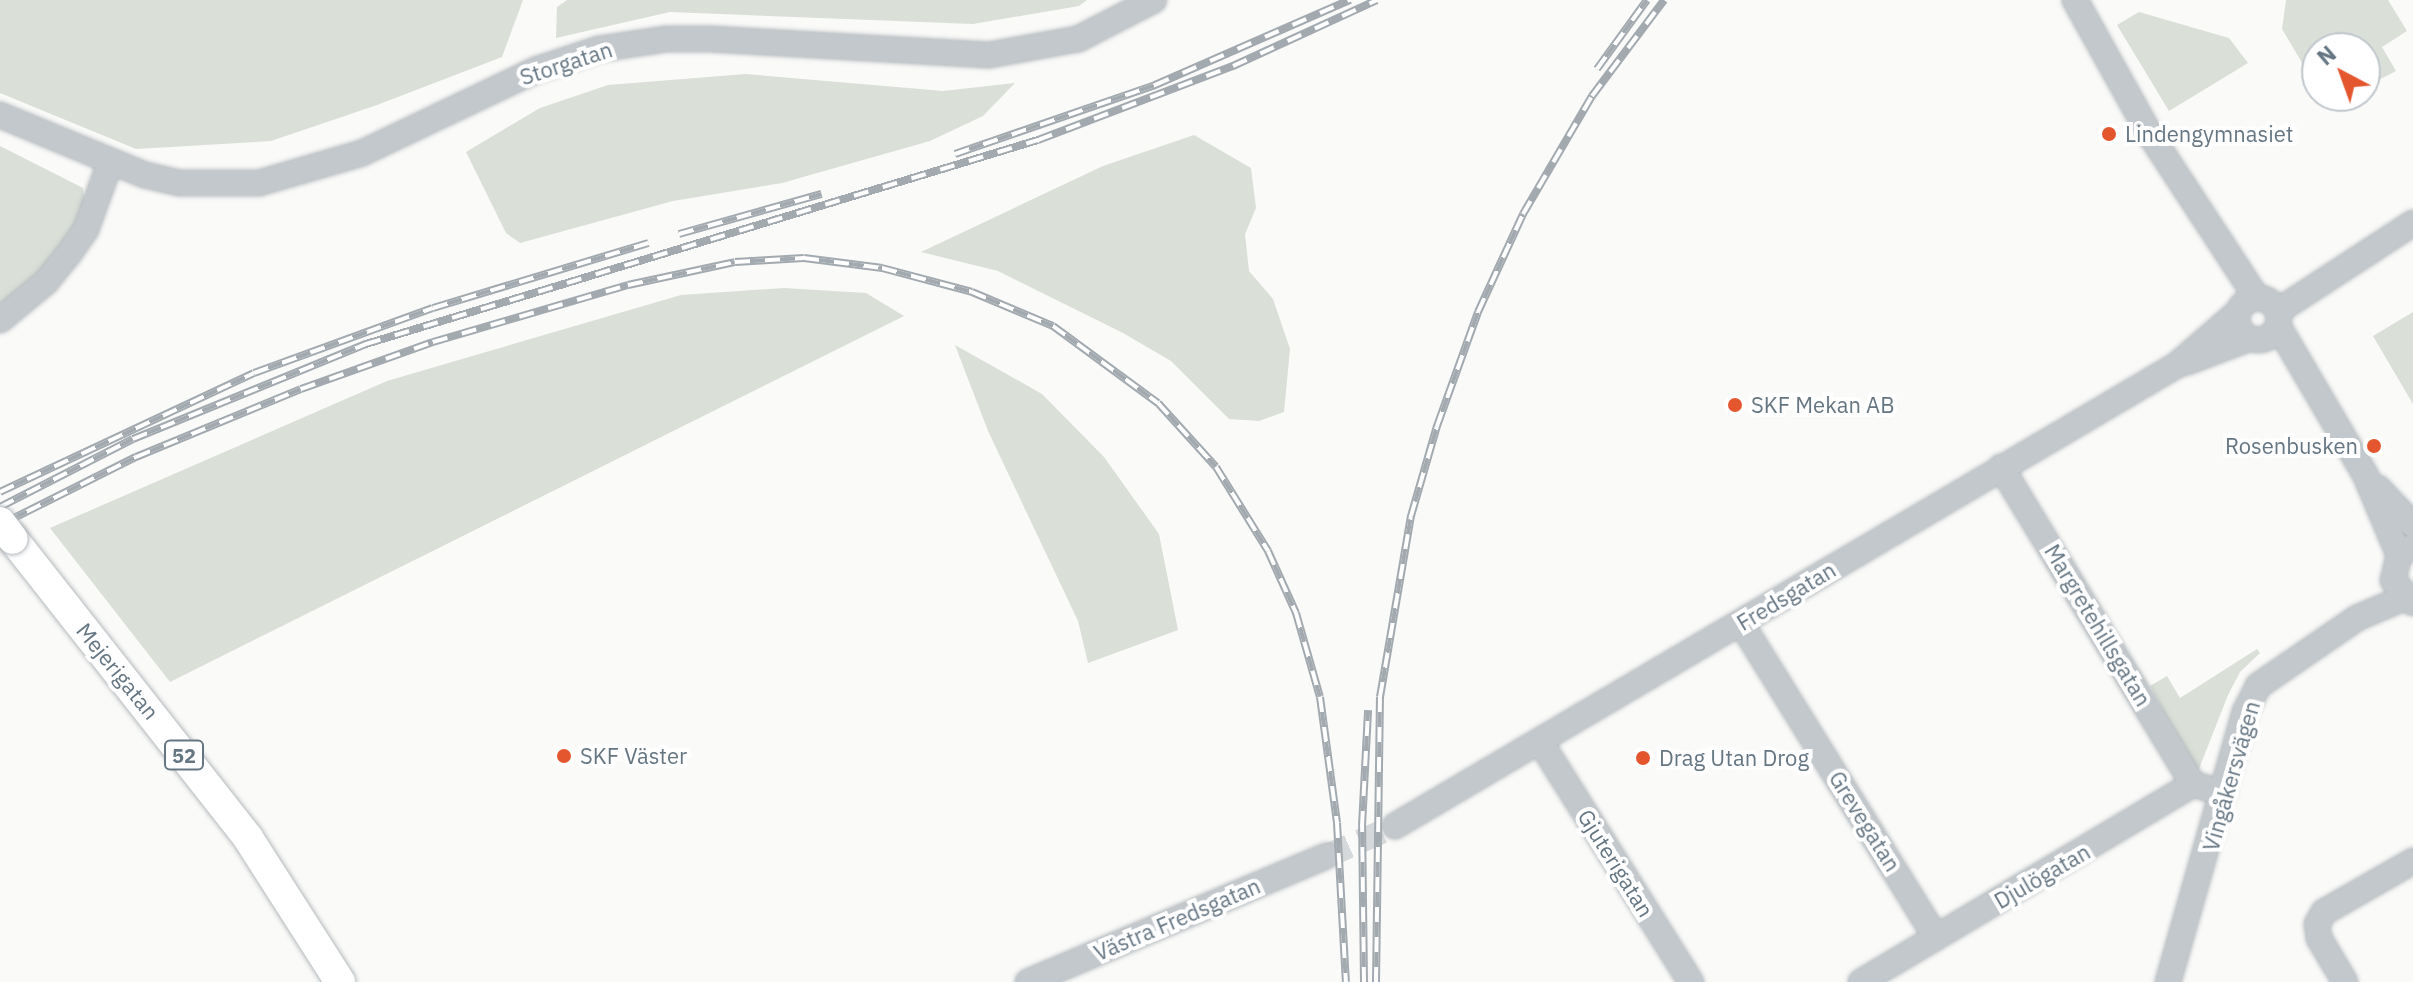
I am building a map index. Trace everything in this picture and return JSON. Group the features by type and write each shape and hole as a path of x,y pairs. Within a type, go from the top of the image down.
{"main road":[{"name":"Mejerigatan","path":"7,530 248,838 340,982"}],"street":[{"name":"Storgatan","path":"0,115 110,163 180,183 259,183 362,153 536,70 599,49 667,39 711,39 989,55 1078,39 1154,0"},
{"path":"2075,0 2258,316 2301,372 2365,474 2402,557 2394,585 2408,600"},
{"path":"0,320 46,282 68,255 86,229 110,163"},
{"name":"Fredsgatan","path":"1395,826 1541,743 2413,223"},
{"name":"Margretehillsgatan","path":"2001,467 2193,784"},
{"path":"2365,474 2413,525"},
{"name":"Vingåkersvägen","path":"2357,618 2402,557"},
{"name":"Vingåkersvägen","path":"2168,982 2258,686 2273,670 2357,618 2408,600"},
{"name":"Grevegatan","path":"1741,623 1936,938"},
{"name":"Gjuterigatan","path":"1541,743 1691,982"},
{"path":"2193,784 2223,793"},
{"name":"Djulögatan","path":"1861,982 2193,784"},
{"name":"Västra Fredsgatan","path":"1028,982 1327,856"},
{"path":"2345,982 2319,938 2317,924 2324,912 2413,861"}],"shaded area":[{"path":"0,0 523,0 502,57 271,141 136,149 0,93"},
{"path":"567,0 1087,0 1079,6 973,24 670,12 556,38 557,7"},
{"path":"2286,0 2388,0 2407,31 2382,47 2396,71 2381,79 2381,32 2301,32 2301,61 2282,29"},
{"path":"2139,12 2229,38 2248,63 2169,111 2117,25"},
{"path":"746,74 943,91 1015,83 983,116 930,141 782,183 673,201 520,243 506,233 466,152 540,108 608,85"},
{"path":"1194,135 1251,168 1256,208 1245,234 1249,271 1273,299 1290,349 1284,412 1259,421 1229,419 1171,361 1123,333 998,271 921,252 1103,166"},
{"path":"0,146 83,188 86,210 51,262 0,306"},
{"path":"784,288 866,293 904,316 170,682 50,528 387,381 681,295"},
{"path":"2413,312 2413,404 2373,336"},
{"path":"955,345 1042,394 1104,457 1159,534 1178,630 1088,663 1078,621 988,431"},
{"path":"2257,649 2260,653 2240,672 2228,695 2197,774 2150,686 2167,676 2180,698"}],"tunnel":[{"path":"1327,856 1395,826"}],"railway":[{"path":"955,154 1155,85 1350,0"},
{"path":"0,507 133,439 366,344 1038,140 1233,66 1377,0"},
{"path":"1597,69 1647,0"},
{"path":"1376,982 1380,697 1411,516 1437,426 1478,312 1523,214 1592,96 1664,0"},
{"path":"679,234 821,194"},
{"path":"0,492 254,373 433,308 648,243"},
{"path":"0,525 136,457 301,389 433,342 628,285 735,262 804,258 882,268 972,292 1053,326 1158,403 1216,467 1268,551 1296,613 1320,697 1337,823 1346,982"},
{"path":"1364,982 1362,826 1368,710"}],"place":[{"name":"Lindengymnasiet","path":"2109,134"},
{"name":"SKF Mekan AB","path":"1735,405"},
{"name":"Rosenbusken","path":"2374,446"},
{"name":"SKF Väster","path":"564,756"},
{"name":"Drag Utan Drog","path":"1643,758"}]}
